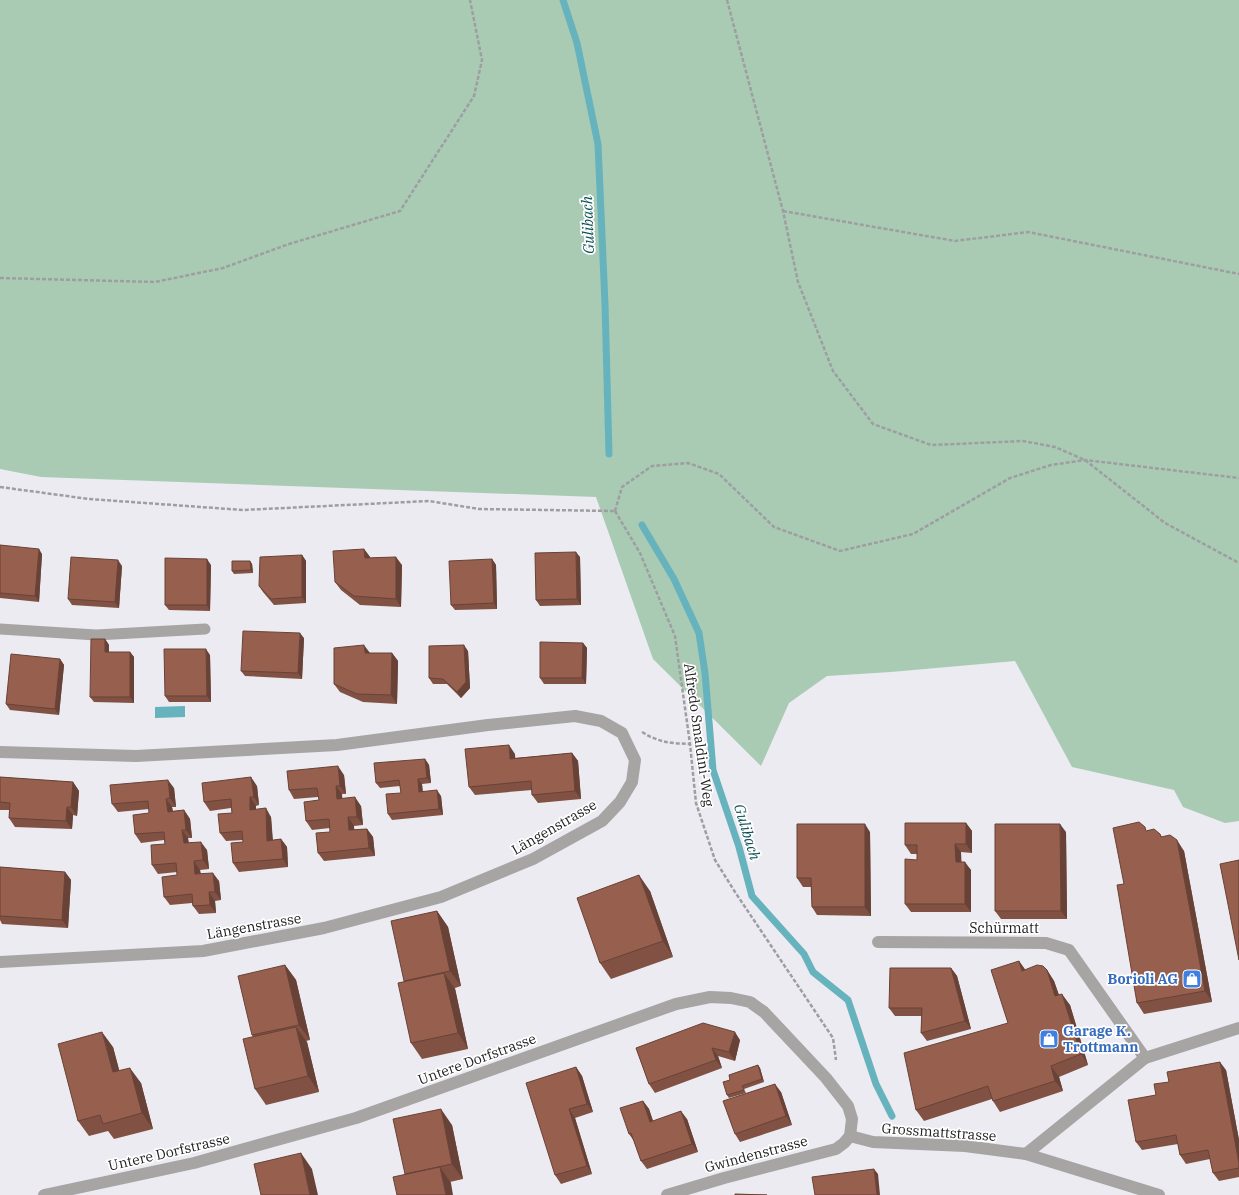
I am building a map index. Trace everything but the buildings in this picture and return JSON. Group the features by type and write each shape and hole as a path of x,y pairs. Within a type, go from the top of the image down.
{"street":[{"path":"0,752 136,756 329,745 488,725 575,716 601,721 622,733"},
{"name":"Längenstrasse","path":"0,962 203,951 324,928 441,898 533,859 602,821 620,802 632,782 635,760 622,733"},
{"name":"Schürmatt","path":"878,942 1046,943 1069,950 1145,1058"},
{"name":"Untere Dorfstrasse","path":"44,1195 194,1164 356,1118 676,1004 710,997 731,998 750,1002 764,1012 826,1078 848,1106 852,1119 850,1136"},
{"path":"1026,1154 1145,1058 1239,1028"},
{"name":"Grossmattstrasse","path":"850,1136 873,1142 965,1146 1026,1154 1160,1195"},
{"name":"Gwindenstrasse","path":"667,1195 698,1190 836,1149 850,1136"}],"lane":[{"path":"0,629 96,635 206,629"}],"path":[{"path":"0,278 155,282 223,268 289,244 400,211 474,96 482,60 470,0"},
{"path":"727,0 783,211 798,282 833,371 873,424 931,445 1023,441 1055,447 1085,460 1165,522 1239,563"},
{"path":"783,211 955,241 1028,232 1239,274"},
{"path":"0,487 89,499 243,510 429,501 479,509 615,511 622,487 652,466 688,463 719,474 774,527 840,552 913,534 1010,478 1051,465 1085,460 1239,478"},
{"name":"Alfredo Smaldini-Weg","path":"615,511 640,553 675,636 690,744 696,804 716,860 735,892 834,1038 836,1061 826,1078"},
{"path":"622,733 639,730 653,739 667,743 690,744"}],"green space":[{"path":"0,0 1239,0 1239,821 1225,823 1183,807 1174,790 1072,767 1015,661 827,676 789,703 761,766 653,659 596,497 41,477 0,469"}],"water":[{"path":"185,706 185,717 155,718 155,707"}],"waterway":[{"name":"Gulibach","path":"563,0 577,43 598,144 605,304 609,454"},
{"name":"Gulibach","path":"642,525 674,579 699,633 705,673 713,770 739,847 752,896 804,954 813,972 848,1000 876,1084 892,1116"}],"place":[{"name":"Borioli AG","path":"1192,979"},
{"name":"Garage K. Trottmann","path":"1049,1039"}]}
